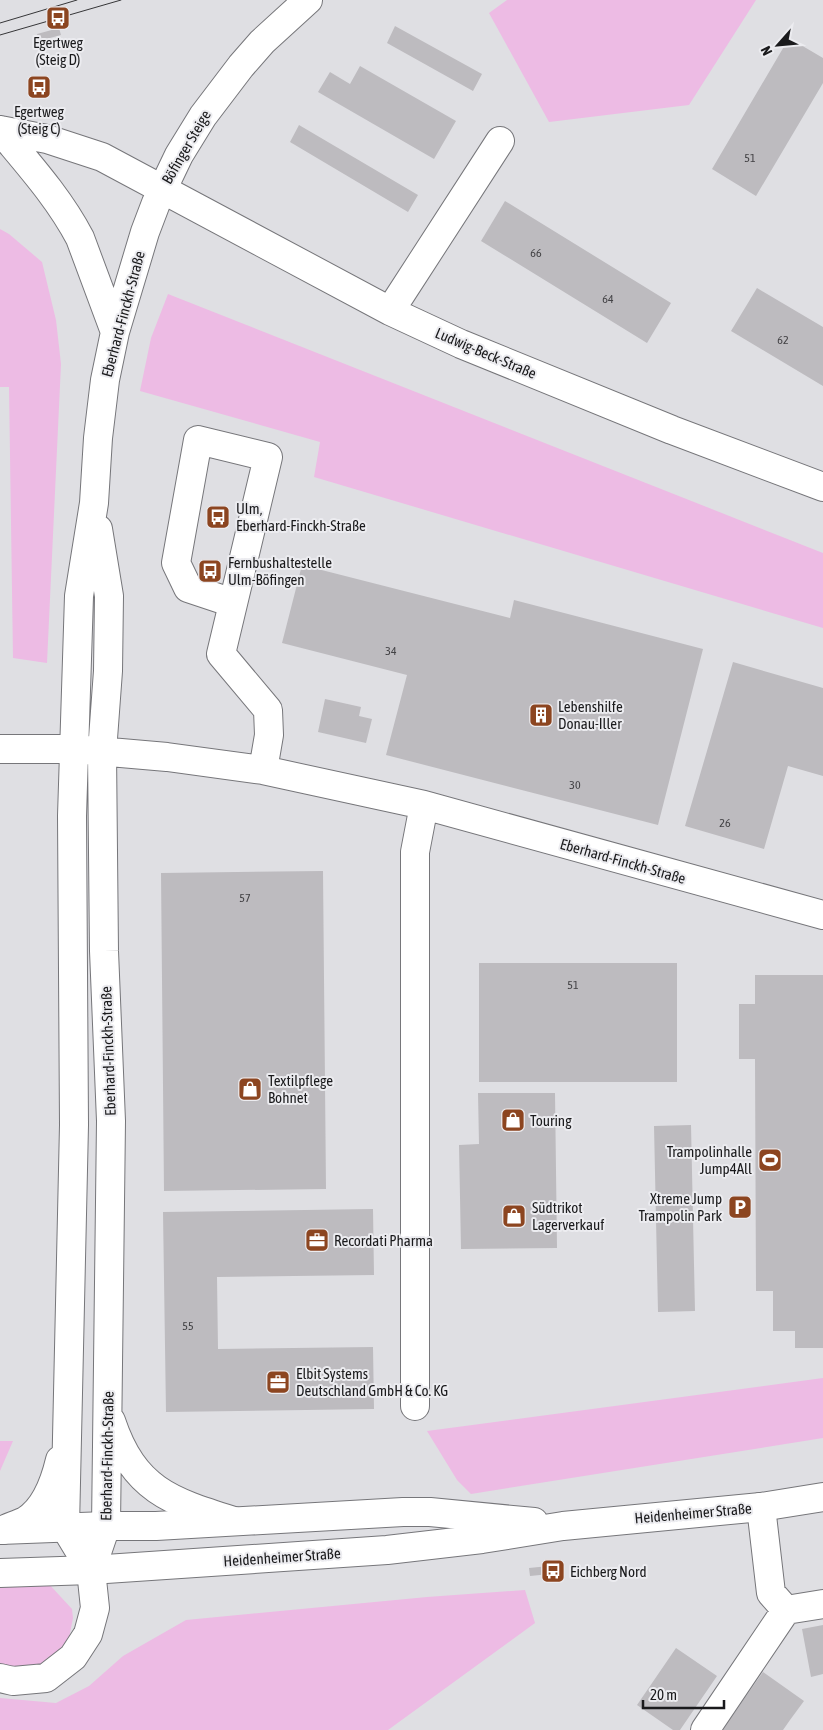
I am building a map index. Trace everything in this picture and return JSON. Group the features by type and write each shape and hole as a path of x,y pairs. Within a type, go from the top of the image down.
{"street":[{"name":"Böfinger Steige","path":"0,130 47,139 90,152 163,189 185,144 221,90 262,42 308,0"},
{"path":"0,130 57,199 73,224 115,332"},
{"path":"390,311 500,141"},
{"name":"Ludwig-Beck-Straße","path":"163,189 390,311 461,344 654,423 823,487"},
{"name":"Eberhard-Finckh-Straße","path":"65,1528 74,1125 72,816 79,596 94,503 101,408 115,332 145,232 163,189"},
{"path":"233,603 188,588 176,563 198,440 268,457 221,654 268,710 269,735 263,770"},
{"name":"Eberhard-Finckh-Straße","path":"91,1570 106,1526 111,1121 104,951 102,752 108,671 109,596 94,503"},
{"path":"0,749 75,749"},
{"name":"Eberhard-Finckh-Straße","path":"75,749 263,770 424,805 823,915"},
{"path":"415,1406 415,852 424,805"},
{"path":"108,1411 123,1448 136,1471 144,1480 163,1495 183,1504 235,1521"},
{"path":"2,1530 26,1520 47,1495 57,1471 67,1429"},
{"name":"Heidenheimer Straße","path":"0,1573 91,1570 386,1550 482,1539 563,1526 761,1507 823,1497"},
{"path":"761,1507 771,1593 786,1610"},
{"name":"Heidenheimer Straße","path":"2,1530 156,1526 403,1512 430,1512 563,1526"},
{"path":"0,1678 13,1681 46,1678 73,1657 88,1634 95,1608 91,1570 65,1528"},
{"path":"705,1730 786,1610 823,1604"}],"shaded area":[{"path":"507,0 756,0 689,105 549,122 489,13"},
{"path":"0,229 9,234 42,262 56,320 61,364 47,663 13,658 9,387 0,387"},
{"path":"168,294 823,553 823,628 314,477 320,442 140,391 151,338"},
{"path":"823,1378 823,1438 471,1494 457,1480 427,1431"},
{"path":"0,1441 13,1441 0,1471"},
{"path":"0,1580 48,1583 72,1609 73,1618 69,1638 52,1659 32,1668 0,1668"},
{"path":"525,1590 535,1623 388,1730 0,1730 0,1698 56,1703 89,1686 123,1656 186,1620 427,1597"}],"building":[{"path":"395,26 482,74 473,91 387,43"},
{"path":"59,28 61,35 39,41 37,34"},
{"path":"789,38 823,58 823,83 756,196 712,169"},
{"path":"360,66 456,121 434,159 318,92 330,72 350,84"},
{"path":"299,125 418,195 408,212 290,142"},
{"path":"505,201 671,303 647,343 481,241"},
{"path":"757,288 823,327 823,386 731,331"},
{"name":"Lebenshilfe Donau-Iller","path":"302,565 510,618 514,600 703,649 658,825 386,755 407,675 282,643"},
{"path":"733,662 823,688 823,776 788,766 764,849 685,826"},
{"path":"325,699 361,707 359,716 372,719 366,743 318,732"},
{"path":"323,871 326,1189 164,1191 161,873"},
{"path":"479,963 677,963 677,1082 479,1082"},
{"path":"755,975 823,975 823,1348 795,1348 795,1331 773,1331 773,1291 756,1291 755,1059 739,1059 739,1004 755,1004"},
{"path":"478,1093 555,1093 557,1248 461,1249 459,1145 479,1144"},
{"path":"691,1125 695,1311 658,1312 654,1126"},
{"path":"373,1209 374,1275 217,1277 218,1349 373,1347 374,1409 166,1412 163,1212"},
{"path":"549,1566 550,1574 530,1576 529,1568"},
{"path":"823,1625 823,1674 811,1677 802,1629"},
{"path":"676,1648 717,1676 680,1730 673,1730 637,1705"},
{"path":"763,1672 804,1701 783,1730 722,1730"}],"tram line":[{"path":"0,23 77,0"},
{"path":"0,35 121,0"}],"place":[{"name":"Egertweg (Steig D)","path":"58,18"},
{"name":"Egertweg (Steig C)","path":"39,87"},
{"name":"Ulm, Eberhard-Finckh-Straße","path":"218,517"},
{"name":"Fernbushaltestelle Ulm-Böfingen","path":"210,571"},
{"name":"Lebenshilfe Donau-Iller","path":"541,715"},
{"name":"Textilpflege Bohnet","path":"250,1089"},
{"name":"Touring","path":"513,1120"},
{"name":"Trampolinhalle Jump4All","path":"770,1160"},
{"name":"Xtreme Jump Trampolin Park","path":"740,1207"},
{"name":"Südtrikot Lagerverkauf","path":"514,1216"},
{"name":"Recordati Pharma","path":"317,1240"},
{"name":"Elbit Systems Deutschland GmbH & Co. KG","path":"278,1382"},
{"name":"Eichberg Nord","path":"553,1571"}]}
